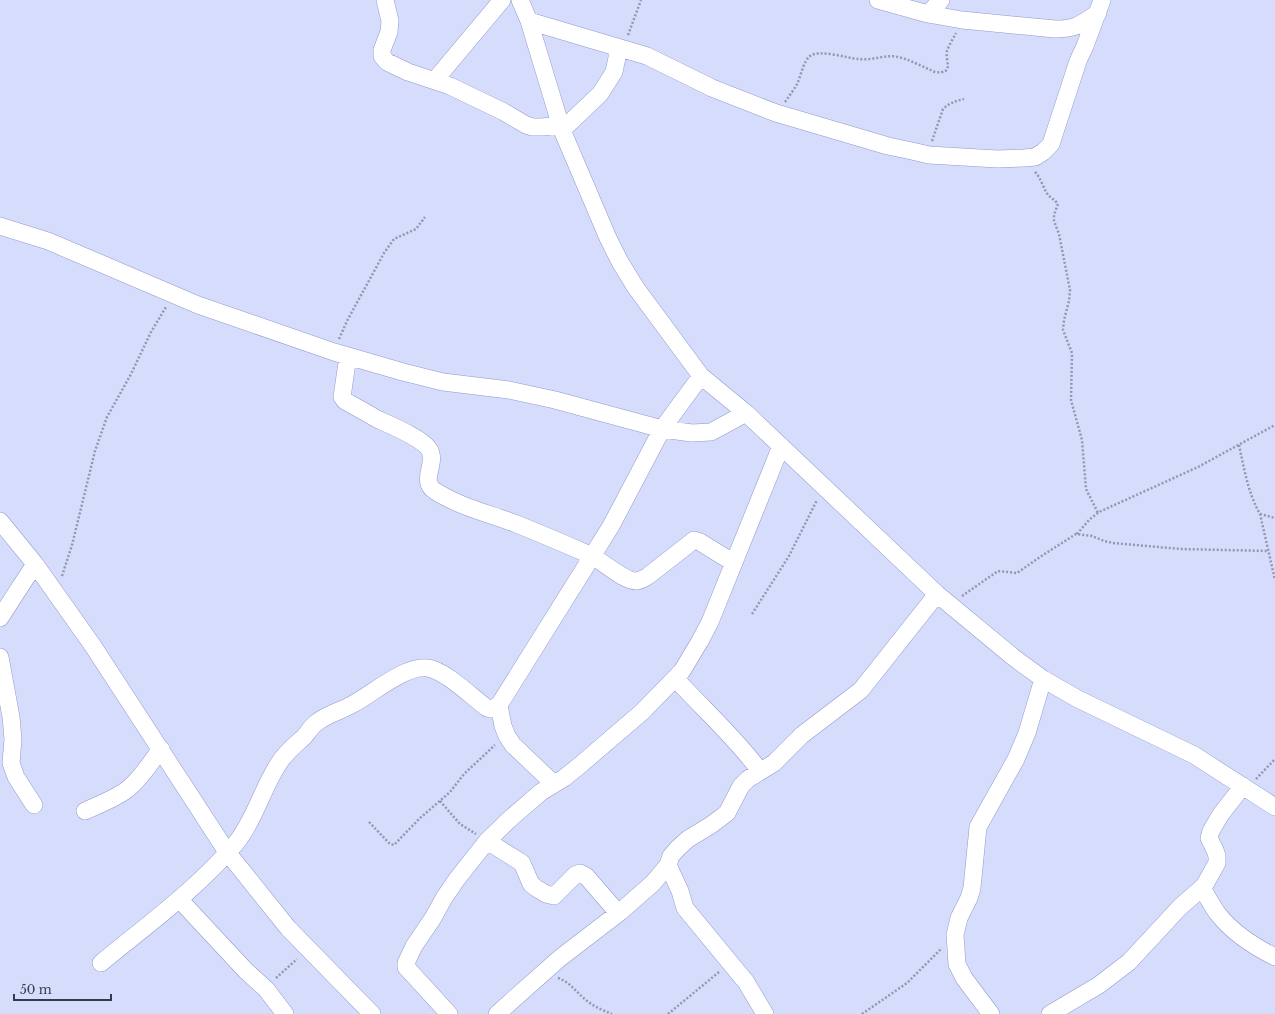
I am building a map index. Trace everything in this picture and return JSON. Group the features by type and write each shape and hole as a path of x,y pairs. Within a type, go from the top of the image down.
{"street":[{"path":"385,0 390,21 389,32 382,50 382,56 387,62 408,72 450,86 504,112 526,125 533,127 561,127 600,94 614,72 621,49"},
{"path":"435,80 502,0"},
{"path":"520,0 529,21 561,127 608,238 620,262 636,288 701,376 746,413 943,599 1013,657 1043,679 1078,699 1194,755 1275,807"},
{"path":"878,0 928,14 962,20 1055,29 1070,29 1077,26 1100,7"},
{"path":"928,14 941,0"},
{"path":"529,21 662,63 712,88 776,113 888,146 929,154 997,159 1035,157 1044,152 1051,144 1078,61 1100,7"},
{"path":"1070,29 1085,46"},
{"path":"0,226 48,241 198,305 341,354 443,382 509,390 555,400 662,429 692,434 711,432 746,413"},
{"path":"341,354 342,398 345,402 409,434 428,448 431,452 428,481 430,487 436,492 473,510 513,523 592,556 627,579 636,581 643,580 694,540 700,542 734,563"},
{"path":"101,963 179,899 238,841 279,764 288,751 304,737 314,724 327,716 353,705 414,668 427,667 449,677 487,708 491,709 499,705 611,526 662,429 701,376"},
{"path":"449,1014 406,967 406,963 414,946 433,918 449,890 487,841 541,792 579,766 642,712 682,671 710,622 781,446"},
{"path":"0,521 35,564 56,594 161,749 228,852 288,928 372,1014"},
{"path":"0,618 35,564"},
{"path":"497,1014 541,974 618,913 652,883 668,865 671,856 688,839 712,825 727,813 741,786 748,779 774,763 802,735 861,690 943,599"},
{"path":"0,657 12,717 13,739 10,763 16,777 34,805"},
{"path":"675,678 700,706 739,744 760,771"},
{"path":"992,1014 964,978 957,964 955,935 959,918 969,898 972,888 978,827 1016,759 1027,733 1043,679"},
{"path":"499,705 503,726 513,745 554,784"},
{"path":"85,811 109,800 129,788 144,772 161,749"},
{"path":"1050,1014 1099,985 1129,962 1180,907 1202,888 1217,864 1217,856 1209,838 1211,831 1221,814 1245,787"},
{"path":"487,841 522,864 531,884 546,894 554,896 580,873 586,876 618,913"},
{"path":"668,865 680,891 685,908 746,982 765,1014"},
{"path":"1202,888 1219,915 1229,925 1257,947 1275,956"},
{"path":"179,899 246,971 266,989 285,1014"}],"path":[{"path":"621,49 641,0"},
{"path":"776,113 797,84 806,60 815,53 860,60 897,56 935,72 946,72 948,66 948,49 962,20"},
{"path":"929,154 943,109 952,102 964,99"},
{"path":"1020,158 1038,176 1049,195 1058,204 1054,215 1054,222 1070,290 1063,330 1072,353 1071,400 1082,440 1086,489 1098,513"},
{"path":"341,354 347,321 384,253 394,239 416,229 424,217"},
{"path":"56,594 72,546 95,451 106,418 131,374 151,332 174,294"},
{"path":"943,599 998,572 1017,573 1076,534 1098,513 1122,500 1138,495 1198,467 1275,425"},
{"path":"1239,445 1249,487 1260,514 1275,580"},
{"path":"752,614 789,556 823,486"},
{"path":"1260,514 1275,518"},
{"path":"1076,534 1092,536 1104,542 1113,543 1181,549 1268,551"},
{"path":"369,822 390,844 394,845 419,819 450,792 464,774 507,736"},
{"path":"1245,787 1275,759"},
{"path":"440,801 460,824 487,841"},
{"path":"862,1014 907,983 955,935"},
{"path":"266,989 307,949"},
{"path":"668,1014 730,963"},
{"path":"541,974 564,980 587,1001 599,1009 612,1014"}]}
